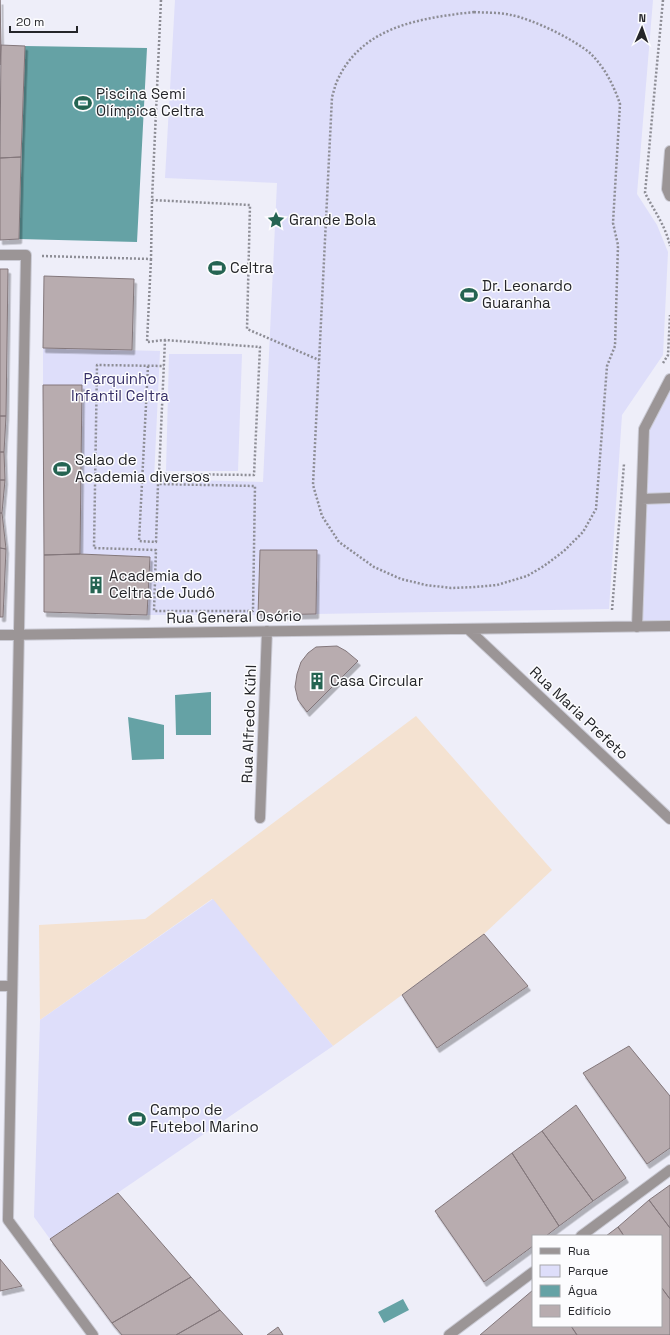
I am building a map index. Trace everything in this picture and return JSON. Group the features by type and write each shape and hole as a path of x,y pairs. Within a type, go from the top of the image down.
{"street":[{"path":"670,151 667,189 670,196"},
{"path":"0,255 26,255 12,986 4,1220 93,1335"},
{"path":"637,627 644,429 667,388 670,379"},
{"path":"642,498 670,498"},
{"name":"Rua General Osório","path":"0,635 670,626"},
{"name":"Rua Maria Prefeto","path":"468,629 670,819"},
{"name":"Rua Alfredo Kühl","path":"260,818 268,631"},
{"path":"0,986 12,986"},
{"path":"582,1235 670,1170"},
{"path":"449,1335 532,1273"}],"path":[{"path":"161,0 147,342 165,340 260,347 254,475 159,474 165,340"},
{"path":"663,0 645,193 658,216 670,246"},
{"path":"474,12 511,15 535,23 562,36 590,54 606,72 620,104 613,223 618,245 615,346 607,366 596,509 583,532 564,551 544,566 527,576 497,585 475,588 451,588 426,585 401,579 374,567 340,542 322,516 313,485 319,360 332,97 338,80 359,50 377,36 403,25 434,17 474,12"},
{"path":"152,200 250,205 247,329 319,360"},
{"path":"26,255 151,259"},
{"path":"660,368 668,355 670,315"},
{"path":"148,366 139,541 156,542 158,484 256,486 253,612 154,611 156,550 94,548 96,365 164,366"},
{"path":"612,617 624,463"}],"shaded area":[{"path":"416,716 552,870 484,934 333,1046 212,899 40,1020 39,925 145,919"}],"green space":[{"name":"Dr. Leonardo Guaranha","path":"175,0 653,0 637,194 657,225 668,252 663,355 622,415 609,609 316,614 317,550 261,550 258,615 147,615 150,557 80,554 82,385 43,385 43,348 160,351 154,479 263,482 277,183 165,178"},
{"path":"169,354 242,354 238,471 166,471"},
{"path":"670,379 670,626 637,627 644,429"},
{"path":"213,899 333,1046 50,1239 34,1217 40,1020"}],"water":[{"name":"Piscina Semi Olímpica Celtra","path":"25,46 147,48 137,242 19,239"},
{"path":"211,692 211,735 176,735 175,695"},
{"path":"128,717 164,725 164,759 132,760"},
{"path":"403,1299 409,1310 384,1323 378,1312"}],"building":[{"path":"0,0 1,45 0,65"},
{"path":"1,45 25,46 21,157 0,158"},
{"path":"21,157 19,239 0,240 0,158"},
{"path":"0,269 8,269 6,416 0,416"},
{"path":"44,276 134,279 132,350 43,348"},
{"name":"Salao de Academia diversos","path":"43,385 82,385 80,554 44,555"},
{"path":"0,416 6,416 4,452 0,452"},
{"path":"0,452 4,452 5,480 0,480"},
{"path":"0,480 5,480 2,513 0,513"},
{"path":"0,513 2,513 6,549 0,548"},
{"path":"0,548 6,549 3,617 0,617"},
{"path":"260,550 317,550 316,614 258,615"},
{"name":"Academia do Celtra de Judô","path":"80,554 150,557 147,615 44,612 44,555"},
{"name":"Casa Circular","path":"337,646 358,661 307,712 298,700 295,687 301,662 308,653 316,647"},
{"path":"484,934 528,986 437,1048 402,995"},
{"path":"629,1046 670,1096 670,1148 647,1164 583,1073"},
{"path":"576,1105 626,1178 593,1201 542,1131"},
{"path":"542,1131 593,1201 559,1226 512,1153"},
{"path":"512,1153 559,1226 547,1235 532,1235 532,1247 484,1282 435,1211"},
{"path":"670,1185 670,1228 649,1200"},
{"path":"118,1193 191,1277 112,1323 50,1239"},
{"path":"649,1200 670,1228 670,1299 662,1288 662,1235 623,1235 618,1227"},
{"path":"618,1227 623,1235 607,1235"},
{"path":"0,1259 22,1286 0,1291"},
{"path":"191,1277 220,1310 176,1335 122,1335 112,1323"},
{"path":"662,1288 670,1299 670,1335 577,1335 572,1327 662,1327"},
{"path":"532,1291 532,1327 572,1327 577,1335 480,1335"},
{"path":"220,1310 243,1335 176,1335"},
{"path":"278,1327 283,1335 267,1335"}],"place":[{"name":"Piscina Semi Olímpica Celtra","path":"83,103"},
{"name":"Grande Bola","path":"276,220"},
{"name":"Celtra","path":"217,268"},
{"name":"Dr. Leonardo Guaranha","path":"469,295"},
{"name":"Salao de Academia diversos","path":"62,469"},
{"name":"Academia do Celtra de Judô","path":"96,585"},
{"name":"Casa Circular","path":"317,681"},
{"name":"Campo de Futebol Marino","path":"137,1119"}],"park label":[{"name":"Parquinho Infantil Celtra","path":"120,388"}]}
